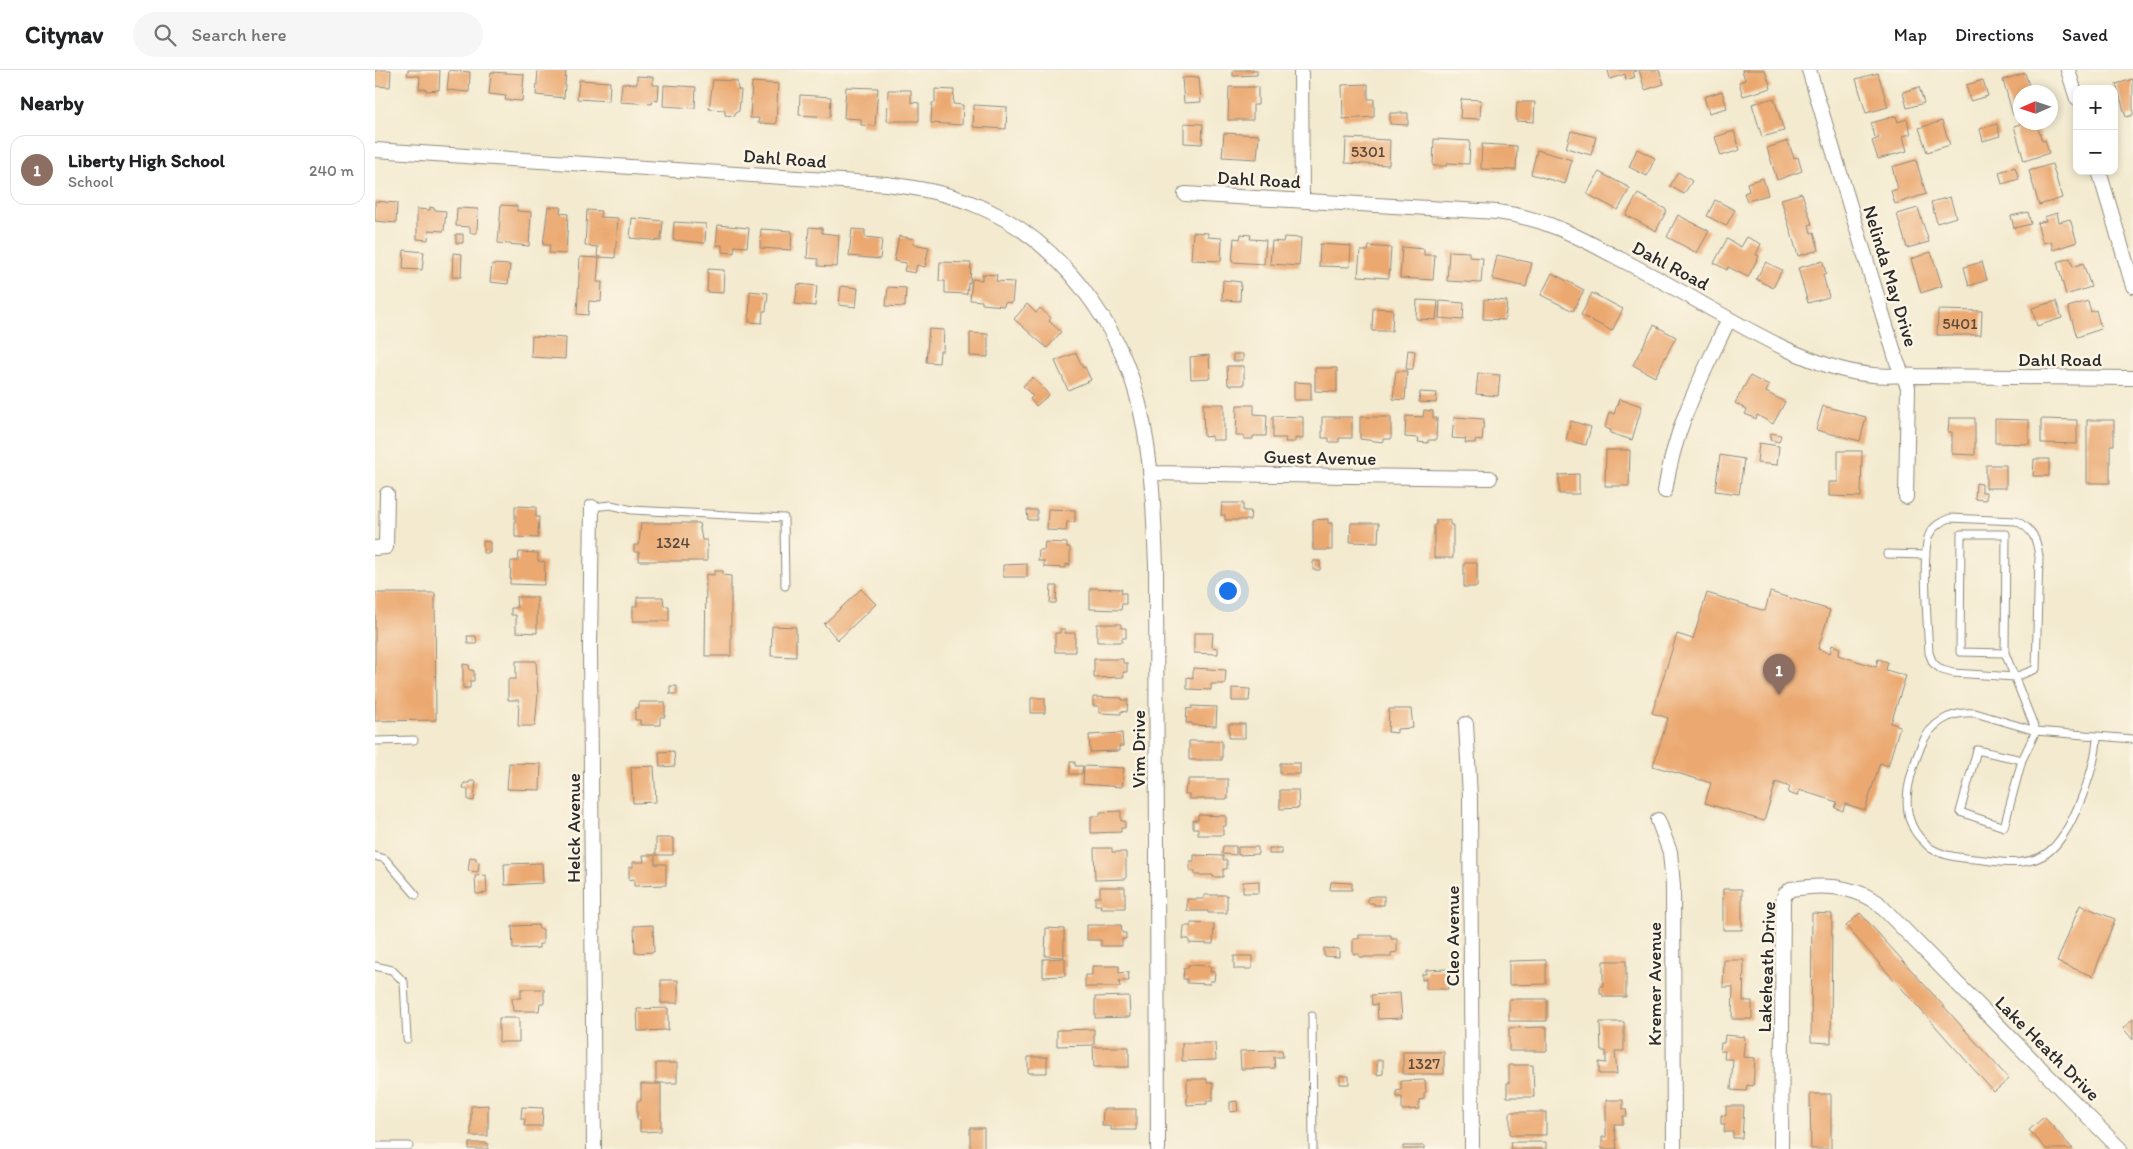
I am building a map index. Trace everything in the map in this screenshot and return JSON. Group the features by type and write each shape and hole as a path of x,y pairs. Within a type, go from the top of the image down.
{"street":[{"path":"1301,70 1302,200"},
{"name":"Nelinda May Drive","path":"1809,70 1897,362 1904,374 1908,387 1906,496"},
{"path":"2068,70 2073,86"},
{"name":"Dahl Road","path":"375,150 886,184 951,196 979,206 1009,221 1039,243 1062,265 1085,292 1108,326 1121,354"},
{"path":"2100,175 2133,286"},
{"name":"Dahl Road","path":"1185,194 1497,212 1532,218 1553,224 1587,241 1767,340 1835,368 1875,376 1904,374 1915,376 2133,378"},
{"path":"1665,491 1671,456 1683,415 1729,319"},
{"name":"Vim Drive","path":"1121,354 1140,407 1150,473 1156,566 1158,1149"},
{"name":"Guest Avenue","path":"1150,473 1490,478"},
{"path":"375,548 386,547 387,494"},
{"name":"Helck Avenue","path":"592,507 590,648 594,1149"},
{"name":"Cleo Avenue","path":"1466,724 1470,798 1472,1149"},
{"name":"Kremer Avenue","path":"1658,820 1670,852 1673,886 1673,1149"},
{"name":"Lakeheath Drive","path":"1781,1149 1783,901 1785,894 1791,889 1798,888 1842,887 1862,893 1877,902 1949,974"},
{"name":"Lake Heath Drive","path":"1949,974 2120,1149"}],"lane":[{"path":"592,507 611,505 632,510 784,518 785,586"},
{"path":"1949,518 2016,521 2025,525 2033,532 2037,542 2039,557 2036,669 2015,677 1953,673 1942,670 1933,663 1929,653 1926,555 1929,535 1938,523 1949,518"},
{"path":"2005,653 1960,652 1961,534 2006,534 2005,653 2036,731 2022,760 2003,827 1960,812 1977,750 2022,760"},
{"path":"1887,554 1926,555"},
{"path":"2097,737 2093,763 2071,825 2059,842 2045,854 2011,864 1949,856 1931,849 1911,826 1906,804 1921,744 1933,726 1947,716 1964,712 1975,713 2036,731 2133,739"},
{"path":"375,741 414,740"},
{"path":"375,856 385,859 416,895"},
{"path":"375,966 392,970 404,982 407,1038"},
{"path":"1312,1016 1313,1149"},
{"path":"375,1146 409,1146"}],"building":[{"path":"375,70 391,70 390,87 375,86"},
{"path":"408,70 440,70 439,90 426,91 426,89 419,89 420,76 407,75"},
{"path":"449,70 470,72 469,92 447,90"},
{"path":"538,70 566,70 564,98 536,95"},
{"path":"1233,70 1257,70 1257,75 1233,76"},
{"path":"1608,70 1637,71 1633,72 1635,77 1626,80 1625,74 1610,79"},
{"path":"1639,70 1659,70 1664,84 1645,90"},
{"path":"1742,70 1765,70 1771,88 1743,96 1739,82 1745,80"},
{"path":"491,72 524,74 522,101 505,100 506,96 489,94"},
{"path":"1878,73 1888,107 1866,113 1856,79"},
{"path":"2025,73 2029,85 2013,85 2013,115 2003,80"},
{"path":"637,76 653,77 653,85 659,85 658,101 653,100 652,104 620,102 622,83 637,84"},
{"path":"1199,77 1201,102 1184,103 1182,78"},
{"path":"2133,79 2133,115 2126,117 2118,85 2116,84"},
{"path":"579,80 610,82 609,101 577,99"},
{"path":"713,80 737,81 738,90 741,90 739,111 735,113 735,116 725,115 725,110 709,109"},
{"path":"1983,80 1988,96 1970,101 1966,85"},
{"path":"752,82 778,84 776,124 758,123 759,118 750,118"},
{"path":"1368,84 1368,99 1374,99 1374,117 1343,119 1342,85"},
{"path":"664,85 696,87 695,108 663,106"},
{"path":"846,87 878,88 875,126 861,125 861,119 844,118"},
{"path":"1229,87 1258,87 1258,105 1253,105 1253,120 1228,120"},
{"path":"1919,87 1924,103 1907,108 1903,92"},
{"path":"935,89 954,90 953,104 963,105 962,125 931,123 932,103 935,103"},
{"path":"888,90 911,90 911,102 919,103 919,121 887,121"},
{"path":"1722,91 1727,108 1709,113 1704,97"},
{"path":"800,95 831,97 830,117 799,115"},
{"path":"1774,98 1784,131 1762,137 1752,104"},
{"path":"1461,99 1481,100 1480,119 1460,118"},
{"path":"1517,102 1535,102 1534,122 1516,121"},
{"path":"974,105 1007,107 1006,129 973,127"},
{"path":"1390,113 1408,113 1408,125 1390,124"},
{"path":"1896,116 1898,122 1907,119 1911,134 1903,136 1907,151 1878,159 1872,141 1879,138 1878,136 1875,137 1871,123"},
{"path":"1942,121 1950,145 1927,152 1919,128"},
{"path":"1184,123 1203,124 1202,144 1184,143"},
{"path":"1997,124 2000,136 1983,141 1980,129"},
{"path":"2015,130 2039,130 2042,141 2045,140 2049,153 2024,161"},
{"path":"1571,131 1596,137 1591,155 1566,148"},
{"path":"1734,131 1740,150 1721,156 1715,137"},
{"path":"1224,133 1259,135 1257,159 1222,157"},
{"path":"1346,138 1390,140 1389,165 1345,163"},
{"path":"1434,139 1470,141 1469,164 1447,163 1447,166 1433,166"},
{"path":"1788,141 1794,158 1798,157 1802,171 1777,180 1767,148"},
{"path":"1482,144 1517,146 1516,170 1481,169"},
{"path":"1637,149 1655,158 1647,176 1629,167"},
{"path":"1537,150 1572,160 1565,184 1531,174"},
{"path":"1916,160 1926,194 1895,204 1891,191 1898,189 1892,167"},
{"path":"2052,164 2062,198 2039,205 2029,171"},
{"path":"2015,167 2019,179 2002,184 1999,172"},
{"path":"1599,172 1630,188 1618,210 1587,194"},
{"path":"1678,172 1692,181 1684,194 1670,186"},
{"path":"1763,178 1768,195 1747,201 1744,193 1749,191 1747,183"},
{"path":"1802,193 1812,224 1809,225 1811,233 1814,232 1819,250 1798,256 1781,199"},
{"path":"1638,194 1667,210 1656,231 1626,215"},
{"path":"1950,197 1956,217 1937,223 1931,202"},
{"path":"1715,200 1735,210 1726,226 1707,216"},
{"path":"375,201 397,203 396,223 375,221"},
{"path":"501,205 517,206 517,211 531,212 529,246 498,243"},
{"path":"430,207 434,208 434,210 446,211 444,231 429,230 428,240 417,239 417,209 430,210"},
{"path":"548,207 561,207 560,213 568,214 566,254 549,253 550,245 543,245"},
{"path":"457,208 478,209 477,233 470,233 470,227 456,226"},
{"path":"1918,208 1929,242 1907,248 1897,214"},
{"path":"587,210 601,211 600,217 618,218 615,258 599,257 597,255 598,247 585,246"},
{"path":"2028,212 2031,224 2014,228 2011,216"},
{"path":"2057,213 2059,222 2070,219 2077,242 2053,250 2051,241 2043,243 2037,223 2046,221 2044,217"},
{"path":"1678,215 1709,231 1697,253 1667,237"},
{"path":"632,218 663,221 661,241 630,238"},
{"path":"674,222 706,224 705,243 673,240"},
{"path":"718,225 749,228 747,247 735,246 734,253 722,252 722,245 716,245"},
{"path":"809,227 822,228 822,233 839,235 837,267 818,266 818,259 807,258"},
{"path":"761,229 792,231 791,250 760,248"},
{"path":"852,229 865,230 865,237 882,239 880,259 849,256"},
{"path":"1193,232 1208,233 1208,237 1222,238 1221,261 1191,260"},
{"path":"456,234 463,234 463,243 456,243"},
{"path":"1241,234 1251,235 1250,239 1266,240 1264,264 1232,262 1234,238 1240,239"},
{"path":"899,236 914,239 913,244 929,247 925,267 917,265 915,273 904,271 906,263 894,261"},
{"path":"1284,237 1301,238 1299,266 1270,264 1272,241 1283,242"},
{"path":"1747,237 1761,244 1756,255 1759,256 1748,277 1728,267 1727,270 1714,263 1727,239 1741,247"},
{"path":"1320,244 1351,246 1350,267 1319,266"},
{"path":"1369,246 1391,248 1389,278 1358,276 1360,251 1368,251"},
{"path":"1402,247 1424,249 1424,255 1435,255 1433,280 1400,278"},
{"path":"404,250 424,252 422,270 403,269"},
{"path":"1449,251 1469,252 1469,257 1483,258 1481,283 1447,281"},
{"path":"1931,252 1942,286 1921,293 1911,259"},
{"path":"453,253 462,254 461,277 452,277"},
{"path":"1497,255 1532,263 1526,287 1492,279"},
{"path":"580,257 599,258 597,282 602,282 601,302 589,301 588,315 577,314"},
{"path":"2070,258 2073,267 2083,263 2091,287 2066,295 2057,262"},
{"path":"1823,261 1826,274 1823,275 1829,297 1808,303 1798,268"},
{"path":"940,262 971,263 970,283 968,283 967,294 945,293 945,281 939,281"},
{"path":"1766,262 1782,270 1773,288 1756,279"},
{"path":"1982,262 1987,280 1969,286 1964,267"},
{"path":"492,264 510,265 508,284 490,282"},
{"path":"708,269 724,270 723,293 707,292"},
{"path":"1552,273 1584,290 1573,311 1541,295"},
{"path":"982,274 997,275 996,281 1014,282 1012,303 1005,302 1004,306 982,304 982,301 970,300 972,279 982,280"},
{"path":"1223,280 1241,282 1240,301 1222,300"},
{"path":"798,284 817,286 815,306 795,304"},
{"path":"841,286 858,288 856,307 839,305"},
{"path":"888,287 906,288 905,307 886,306"},
{"path":"750,291 768,293 766,311 763,311 762,323 749,322"},
{"path":"1592,293 1623,309 1612,331 1581,315"},
{"path":"1484,299 1507,301 1505,320 1483,319"},
{"path":"1417,300 1438,301 1436,320 1416,319"},
{"path":"1440,301 1464,303 1463,320 1439,318"},
{"path":"2056,301 2062,318 2037,326 2032,308"},
{"path":"2088,301 2091,312 2096,310 2101,329 2077,337 2068,307"},
{"path":"1027,304 1036,313 1040,308 1051,318 1049,321 1061,332 1047,348 1014,319"},
{"path":"1373,308 1393,309 1392,331 1372,331"},
{"path":"1938,310 1982,311 1981,335 1937,335"},
{"path":"1654,325 1676,337 1655,377 1633,365"},
{"path":"929,329 944,330 943,351 940,351 939,363 926,362"},
{"path":"970,333 988,334 988,357 970,356"},
{"path":"532,336 566,338 565,359 531,357"},
{"path":"1408,350 1415,351 1413,369 1406,369"},
{"path":"1076,353 1091,380 1068,390 1055,361"},
{"path":"1233,354 1243,354 1243,361 1233,361"},
{"path":"1209,355 1210,378 1191,379 1190,357"},
{"path":"1227,366 1244,366 1244,385 1228,385"},
{"path":"1315,368 1337,368 1337,392 1315,391"},
{"path":"1396,371 1407,371 1405,400 1393,399"},
{"path":"1478,373 1500,375 1498,396 1476,394"},
{"path":"1750,376 1769,386 1766,392 1785,402 1773,424 1757,415 1756,419 1745,414 1747,410 1735,403"},
{"path":"1033,377 1049,395 1036,406 1030,399 1033,396 1023,386"},
{"path":"1294,382 1311,383 1311,400 1294,400"},
{"path":"1420,392 1437,393 1436,403 1419,402"},
{"path":"1619,399 1642,406 1632,440 1610,433 1611,430 1605,428 1609,412 1614,414"},
{"path":"1203,404 1224,404 1224,440 1212,440 1212,436 1204,437"},
{"path":"1237,405 1254,405 1254,414 1267,415 1266,436 1253,436 1253,439 1244,439 1244,436 1236,436"},
{"path":"1823,406 1866,417 1860,441 1816,430"},
{"path":"1424,410 1433,411 1433,418 1437,418 1436,440 1428,440 1428,443 1418,442 1419,438 1405,437 1406,416 1423,417"},
{"path":"1273,416 1303,417 1303,439 1295,438 1295,442 1285,442 1286,438 1273,438"},
{"path":"1322,417 1352,417 1352,438 1339,438 1339,442 1329,442 1329,438 1322,438"},
{"path":"1360,417 1391,417 1391,439 1383,439 1383,442 1360,439"},
{"path":"1454,417 1484,419 1482,441 1475,440 1475,443 1465,443 1466,439 1452,438"},
{"path":"1949,418 1975,418 1975,455 1952,454 1952,432 1948,432"},
{"path":"1995,419 2029,420 2029,444 1995,443"},
{"path":"2041,419 2077,420 2077,444 2041,443"},
{"path":"2087,420 2114,420 2114,445 2110,445 2110,483 2087,483"},
{"path":"1571,421 1591,427 1586,445 1566,440"},
{"path":"1771,433 1781,435 1779,442 1770,440"},
{"path":"1759,443 1779,446 1777,465 1757,463"},
{"path":"1606,450 1630,450 1629,486 1605,486"},
{"path":"1838,451 1862,451 1861,497 1829,496 1829,482 1838,482"},
{"path":"1720,455 1744,459 1739,494 1715,491"},
{"path":"2034,459 2049,459 2049,476 2033,476"},
{"path":"1986,465 2006,465 2006,488 1986,488"},
{"path":"1579,474 1579,494 1559,494 1559,475"},
{"path":"1976,483 1982,484 1982,492 1986,492 1986,500 1975,499"},
{"path":"1222,503 1243,503 1243,511 1251,511 1250,520 1225,520 1225,515 1221,515"},
{"path":"515,506 536,507 536,517 539,517 538,538 515,537"},
{"path":"1048,509 1075,510 1075,522 1067,522 1066,531 1047,530"},
{"path":"1027,510 1037,510 1037,520 1028,520"},
{"path":"1328,519 1328,523 1332,523 1332,550 1313,550 1313,520"},
{"path":"1436,520 1450,520 1450,525 1453,525 1453,558 1434,558 1434,525 1436,525"},
{"path":"641,523 699,523 702,540 707,540 707,561 639,561 639,552 634,552 634,545 639,545"},
{"path":"1351,523 1379,523 1378,543 1350,542"},
{"path":"483,541 490,542 490,553 483,553"},
{"path":"1045,542 1067,543 1067,547 1070,547 1070,565 1066,564 1066,568 1044,567 1044,561 1038,561 1039,550 1044,550"},
{"path":"519,552 538,553 538,561 545,562 544,585 510,584 511,561 518,561"},
{"path":"1313,561 1320,561 1320,570 1313,570"},
{"path":"1464,563 1477,563 1477,587 1464,587"},
{"path":"1027,564 1027,577 1003,577 1003,565"},
{"path":"714,571 723,571 723,575 731,576 731,656 705,656 706,574 714,575"},
{"path":"1051,586 1057,586 1056,603 1050,603"},
{"path":"1090,588 1122,589 1121,593 1126,593 1126,604 1122,604 1121,610 1090,609"},
{"path":"861,589 876,604 838,640 824,624"},
{"path":"1770,592 1830,610 1818,649 1830,653 1832,645 1840,648 1838,655 1876,667 1878,659 1888,662 1886,670 1906,676 1891,723 1900,726 1888,766 1880,763 1865,810 1845,804 1843,811 1835,808 1837,802 1799,790 1797,796 1788,793 1790,787 1776,782 1764,821 1705,803 1711,783 1653,766 1668,718 1652,713 1677,634 1693,639 1707,593 1765,611"},
{"path":"375,593 435,593 436,720 375,721"},
{"path":"516,597 537,597 537,633 516,632 516,615 511,615 511,608 517,608"},
{"path":"637,597 663,597 664,606 669,606 669,621 633,621 633,606 637,606"},
{"path":"1097,624 1121,624 1121,628 1126,628 1126,638 1122,638 1122,642 1097,642"},
{"path":"772,626 796,627 796,657 771,656"},
{"path":"1060,629 1065,629 1065,633 1075,633 1075,652 1055,652 1055,633 1060,633"},
{"path":"1194,633 1213,633 1212,647 1218,648 1218,654 1194,653"},
{"path":"467,636 476,636 477,644 468,644"},
{"path":"1094,659 1123,659 1123,663 1127,663 1127,672 1123,672 1124,677 1094,678"},
{"path":"516,661 536,661 538,694 535,726 518,726 519,700 508,700 508,679 516,679"},
{"path":"463,664 469,665 470,670 474,671 474,681 470,681 470,688 463,688"},
{"path":"1193,668 1226,670 1225,684 1211,684 1211,690 1187,689 1187,677 1193,678"},
{"path":"670,686 677,686 677,694 670,694"},
{"path":"1232,688 1250,689 1249,701 1232,701"},
{"path":"1093,697 1128,700 1127,712 1121,711 1121,714 1099,713 1099,706 1093,706"},
{"path":"1031,698 1045,698 1045,713 1031,713"},
{"path":"639,702 665,702 665,717 660,717 660,725 640,725 640,720 635,720 635,708 639,708"},
{"path":"1192,706 1217,707 1216,726 1186,723 1187,708 1192,709"},
{"path":"1389,709 1411,709 1413,728 1397,729 1397,733 1388,732"},
{"path":"1229,724 1245,724 1245,738 1229,738"},
{"path":"1122,733 1123,746 1119,746 1119,751 1090,752 1089,735"},
{"path":"1189,741 1222,741 1222,760 1189,760"},
{"path":"674,751 675,766 660,767 659,752"},
{"path":"1070,762 1075,762 1075,766 1083,766 1082,774 1070,774"},
{"path":"509,763 541,764 540,790 507,789"},
{"path":"1280,763 1300,763 1300,774 1280,774"},
{"path":"654,766 656,802 633,803 631,767"},
{"path":"1084,766 1124,768 1122,787 1083,784"},
{"path":"1188,779 1228,779 1228,799 1189,799 1189,794 1185,794"},
{"path":"470,781 476,781 474,801 468,800 468,789 463,789 464,783 469,783"},
{"path":"1280,790 1298,790 1299,808 1280,809"},
{"path":"1121,811 1121,821 1125,821 1125,828 1121,828 1121,832 1091,833 1091,816 1100,816 1100,812"},
{"path":"1198,815 1226,816 1226,826 1223,826 1223,835 1198,835 1198,828 1193,828 1193,820 1198,820"},
{"path":"656,838 673,838 673,855 656,855"},
{"path":"1223,846 1236,846 1236,855 1222,854"},
{"path":"1238,847 1258,847 1258,854 1238,855"},
{"path":"1094,848 1112,848 1112,852 1126,852 1126,879 1095,880"},
{"path":"1269,848 1282,848 1282,854 1269,854"},
{"path":"643,855 655,855 655,864 666,864 666,885 634,886 634,879 629,880 629,867 633,867 633,862 644,862"},
{"path":"1194,855 1223,856 1223,860 1227,860 1227,869 1223,869 1223,877 1195,875 1195,871 1190,871 1190,861 1194,861"},
{"path":"470,857 476,858 476,861 479,862 478,872 468,871"},
{"path":"542,863 543,883 505,885 504,864"},
{"path":"486,875 487,893 476,894 475,876"},
{"path":"1259,881 1259,893 1243,893 1243,882"},
{"path":"1331,882 1352,883 1352,890 1330,890"},
{"path":"1100,887 1125,887 1125,908 1100,908 1101,905 1095,905 1095,897 1100,897"},
{"path":"1723,889 1742,889 1742,930 1723,930"},
{"path":"1204,895 1227,895 1227,913 1187,911 1187,899 1204,899"},
{"path":"1384,896 1384,905 1368,903 1368,897"},
{"path":"2080,905 2115,919 2093,976 2057,962"},
{"path":"1812,913 1832,914 1831,1043 1811,1042"},
{"path":"1860,913 2009,1079 1994,1092 1846,926"},
{"path":"1191,923 1214,924 1213,944 1189,943 1189,939 1183,939 1184,926 1191,926"},
{"path":"538,925 539,929 543,929 543,944 539,944 539,948 513,949 512,926"},
{"path":"653,925 654,952 635,953 634,926"},
{"path":"1087,925 1121,925 1122,933 1126,933 1126,939 1122,939 1122,946 1101,946 1101,940 1087,940"},
{"path":"1046,928 1064,929 1064,957 1045,956"},
{"path":"1359,935 1391,935 1391,939 1397,939 1397,952 1391,953 1391,957 1359,957 1359,954 1353,954 1353,939 1359,939"},
{"path":"1324,948 1339,949 1339,957 1324,956"},
{"path":"1234,956 1252,956 1252,969 1234,969"},
{"path":"1065,958 1065,976 1043,977 1043,959"},
{"path":"1546,960 1546,984 1509,985 1509,961"},
{"path":"1724,960 1744,960 1743,1001 1752,1001 1752,1019 1732,1019 1733,987 1723,987"},
{"path":"1603,961 1626,961 1626,997 1603,997 1603,994 1600,994 1600,986 1603,986"},
{"path":"1188,965 1211,966 1210,972 1215,972 1214,981 1210,981 1210,984 1187,983 1187,979 1183,979 1184,968 1188,968"},
{"path":"1092,966 1119,966 1119,973 1128,972 1129,981 1119,981 1120,987 1085,987 1085,975 1092,975"},
{"path":"1447,969 1447,978 1451,978 1451,984 1447,984 1448,989 1426,989 1426,979 1422,980 1422,974 1426,974 1426,970"},
{"path":"661,980 678,980 678,1003 661,1003"},
{"path":"521,989 544,989 544,1003 540,1003 539,1011 513,1011 512,998 521,998"},
{"path":"1400,993 1402,1018 1378,1019 1377,1004 1372,1005 1371,995"},
{"path":"1129,996 1130,1017 1095,1018 1095,997"},
{"path":"1509,999 1547,999 1547,1021 1509,1021"},
{"path":"668,1008 668,1030 638,1031 637,1009"},
{"path":"499,1018 519,1018 519,1042 499,1042"},
{"path":"2133,1019 2133,1040 2123,1028"},
{"path":"1600,1022 1624,1022 1624,1051 1615,1051 1617,1074 1599,1074 1599,1062 1606,1063 1606,1051 1601,1051"},
{"path":"1547,1027 1547,1051 1509,1051 1509,1028"},
{"path":"1094,1029 1094,1045 1057,1046 1057,1030"},
{"path":"1725,1035 1745,1037 1743,1057 1755,1058 1753,1086 1747,1085 1746,1091 1731,1090 1733,1059 1724,1059 1725,1051 1720,1051"},
{"path":"1182,1043 1215,1043 1216,1060 1182,1061"},
{"path":"1093,1047 1129,1047 1129,1067 1094,1067"},
{"path":"1282,1050 1283,1057 1274,1057 1275,1068 1241,1069 1240,1051"},
{"path":"1403,1052 1444,1052 1444,1074 1403,1074"},
{"path":"1028,1057 1047,1057 1047,1073 1028,1073"},
{"path":"1377,1060 1383,1060 1383,1074 1377,1075"},
{"path":"656,1063 677,1063 677,1083 656,1083"},
{"path":"1509,1065 1533,1065 1534,1097 1507,1097"},
{"path":"1340,1076 1349,1076 1349,1084 1340,1084"},
{"path":"1187,1079 1207,1079 1207,1083 1213,1083 1213,1101 1207,1101 1207,1104 1187,1105"},
{"path":"1425,1080 1426,1092 1424,1093 1424,1099 1419,1100 1419,1109 1402,1110 1402,1097 1397,1097 1396,1091 1401,1090 1401,1081"},
{"path":"641,1084 661,1084 661,1131 640,1132 640,1120 637,1120 637,1101 641,1101"},
{"path":"1810,1094 1831,1094 1831,1149 1811,1149"},
{"path":"1606,1100 1623,1100 1623,1109 1626,1109 1627,1116 1623,1116 1623,1124 1614,1124 1617,1149 1602,1149 1602,1137 1606,1137"},
{"path":"1237,1101 1238,1111 1230,1112 1230,1102"},
{"path":"488,1105 488,1136 471,1136 471,1106"},
{"path":"1726,1106 1744,1106 1742,1138 1733,1138 1733,1132 1724,1132 1725,1124 1721,1124 1721,1115 1726,1116"},
{"path":"522,1107 543,1108 542,1126 524,1126 525,1119 521,1119"},
{"path":"1103,1109 1136,1109 1136,1130 1111,1130 1111,1126 1102,1126"},
{"path":"1510,1112 1546,1112 1546,1135 1510,1135"},
{"path":"2044,1117 2073,1149 2046,1149 2029,1130"},
{"path":"970,1128 984,1128 984,1149 970,1149"},
{"path":"1510,1142 1546,1142 1546,1149 1511,1149"},
{"path":"469,1143 488,1143 488,1149 469,1149"},
{"path":"1403,1146 1424,1146 1424,1149 1403,1149"}],"place":[{"name":"Liberty High School","path":"1779,695"}]}
